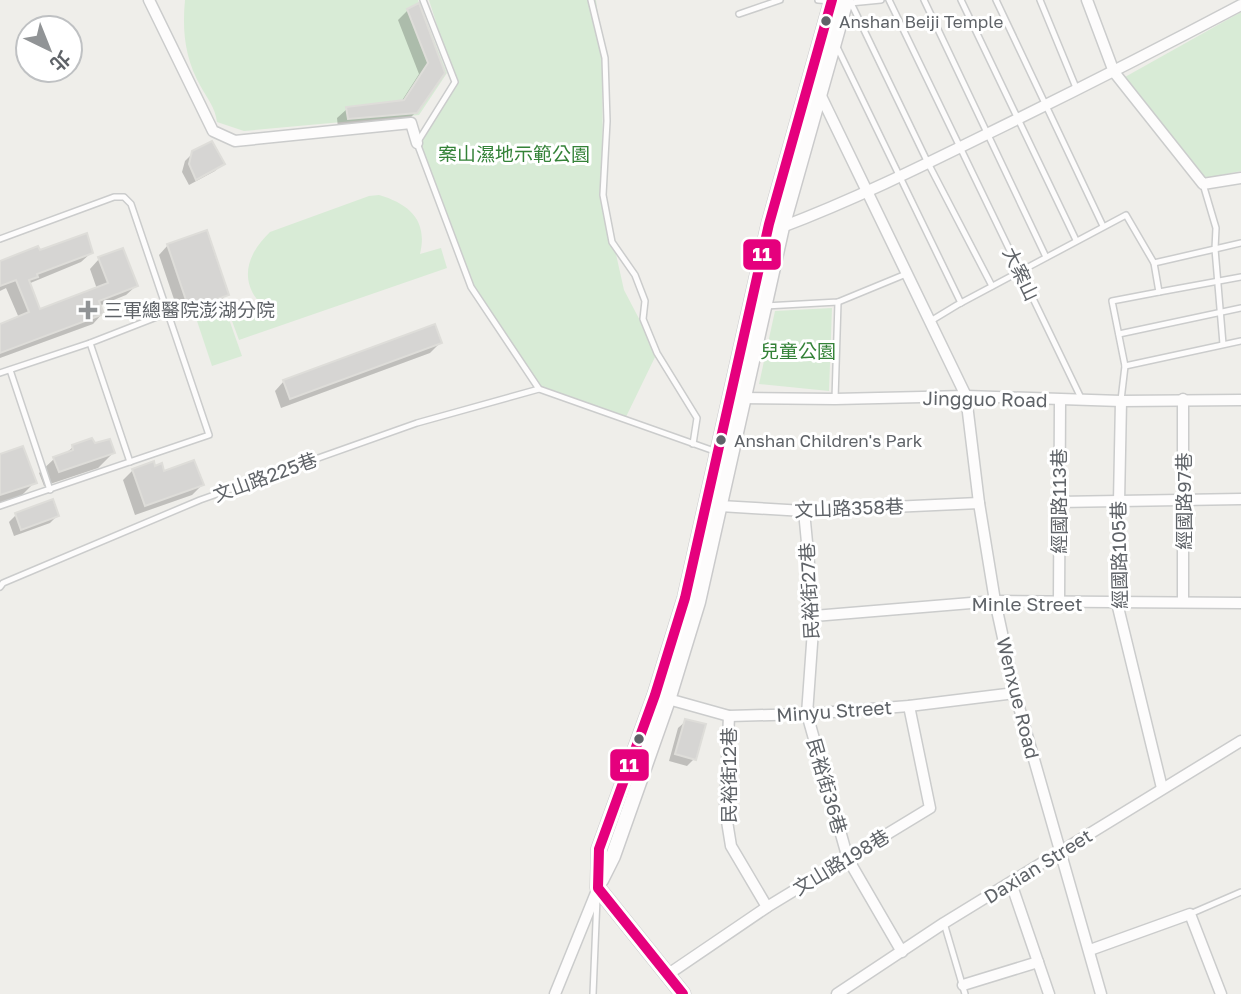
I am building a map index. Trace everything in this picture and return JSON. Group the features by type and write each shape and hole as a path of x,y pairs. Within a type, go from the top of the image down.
{"main road":[{"path":"662,698 717,452 764,306 775,226 834,42 837,1"},
{"path":"683,994 598,888 613,856 662,698 698,602 719,506 736,398 775,226 837,1"}],"street":[{"path":"149,0 214,131 235,141 411,122 417,143"},
{"path":"1087,0 1114,72 1203,184 1241,177"},
{"path":"775,226 837,207 1114,72 1241,5"},
{"path":"819,92 966,396"},
{"name":"Jingguo Road","path":"736,398 966,396 1121,401 1241,400"},
{"name":"Wenxue Road","path":"966,396 979,503 995,601 1015,693 1101,994"},
{"name":"經國路113巷","path":"1059,603 1060,400"},
{"name":"經國路97巷","path":"1182,602 1184,400"},
{"name":"經國路105巷","path":"1121,401 1116,603 1162,788"},
{"path":"1058,502 1241,499"},
{"name":"文山路358巷","path":"719,506 804,510 979,503"},
{"name":"民裕街27巷","path":"804,510 814,615 807,714"},
{"name":"Minle Street","path":"814,615 995,601 1241,603"},
{"name":"Minyu Street","path":"662,698 729,716 807,714 909,706 1015,693"},
{"name":"文山路198巷","path":"667,975 767,907 930,808 909,706"},
{"name":"民裕街36巷","path":"807,714 848,859 902,952"},
{"name":"民裕街12巷","path":"729,716 725,809 731,846 767,907"},
{"name":"Daxian Street","path":"837,994 944,923 1241,741"},
{"path":"1011,883 1049,994"},
{"path":"555,994 598,888"},
{"path":"1090,950 1190,914 1221,994"},
{"path":"964,990 1038,962"}],"lane":[{"path":"423,0 455,82 417,143 471,287 539,389 717,452"},
{"path":"591,0 605,58 607,121 603,195 612,242 635,275 645,301 643,319 657,353 697,418 693,444"},
{"path":"739,14 780,0"},
{"path":"881,0 837,1 928,163 992,286"},
{"name":"大案山","path":"890,0 1082,400"},
{"path":"924,0 1046,257"},
{"path":"961,0 1076,240"},
{"path":"996,0 1103,226"},
{"path":"1040,0 1077,90"},
{"path":"834,42 961,303"},
{"path":"1203,184 1216,228 1216,283 1223,344"},
{"path":"0,238 114,197 124,197 131,204 209,435 0,506"},
{"path":"929,322 1126,215 1154,263 1160,292"},
{"path":"1154,263 1241,243"},
{"path":"764,306 838,302 906,274"},
{"path":"1121,401 1125,366 1112,301 1241,277"},
{"path":"835,399 838,302"},
{"path":"1119,334 1241,308"},
{"path":"0,373 90,343 167,313"},
{"path":"1125,366 1241,341"},
{"path":"90,343 130,462"},
{"path":"10,370 50,489"},
{"name":"文山路225巷","path":"0,587 3,583 200,500 417,423 539,389"},
{"path":"593,994 598,888"},
{"path":"1190,914 1241,892"},
{"path":"944,923 964,990"}],"green space":[{"path":"185,0 418,0 447,73 419,115 244,131 217,122 213,108 191,66 184,23"},
{"name":"案山濕地示範公園","path":"429,0 596,0 602,44 603,196 624,290 657,353 624,421 539,389 471,287 417,143 455,82"},
{"path":"1241,12 1241,171 1206,178 1125,77"},
{"path":"379,195 408,209 419,223 422,242 420,254 441,248 447,268 239,340 232,321 266,309 251,290 248,270 255,251 270,232 369,196"},
{"path":"224,305 242,356 212,366 195,315"},
{"name":"兒童公園","path":"832,308 829,391 759,384 775,311"}],"building":[{"path":"419,3 445,73 417,113 348,119 346,107 404,100 428,63 407,9"},
{"path":"212,141 225,164 196,180 189,164 192,151"},
{"path":"207,230 229,295 189,309 167,244"},
{"path":"87,233 93,253 37,274 38,277 29,280 40,309 108,283 98,257 123,248 138,286 99,301 104,314 0,353 0,324 29,312 16,280 0,286 0,261 38,246 40,250"},
{"path":"435,324 442,343 290,399 283,380"},
{"path":"92,438 95,443 110,439 115,453 59,472 53,457 73,450 72,445"},
{"path":"23,446 37,483 0,495 0,454"},
{"path":"194,460 204,485 145,506 132,469 154,461 155,466 162,463 164,471"},
{"path":"53,499 59,516 21,530 15,513"},
{"path":"685,719 706,724 696,760 675,754"}],"transit line":[{"name":"11","path":"683,994 598,888 599,849 655,695 685,598 769,224 832,0"}],"place":[{"name":"Anshan Beiji Temple","path":"826,21"},
{"name":"三軍總醫院澎湖分院","path":"88,310"},
{"name":"Anshan Children's Park","path":"721,440"}]}
